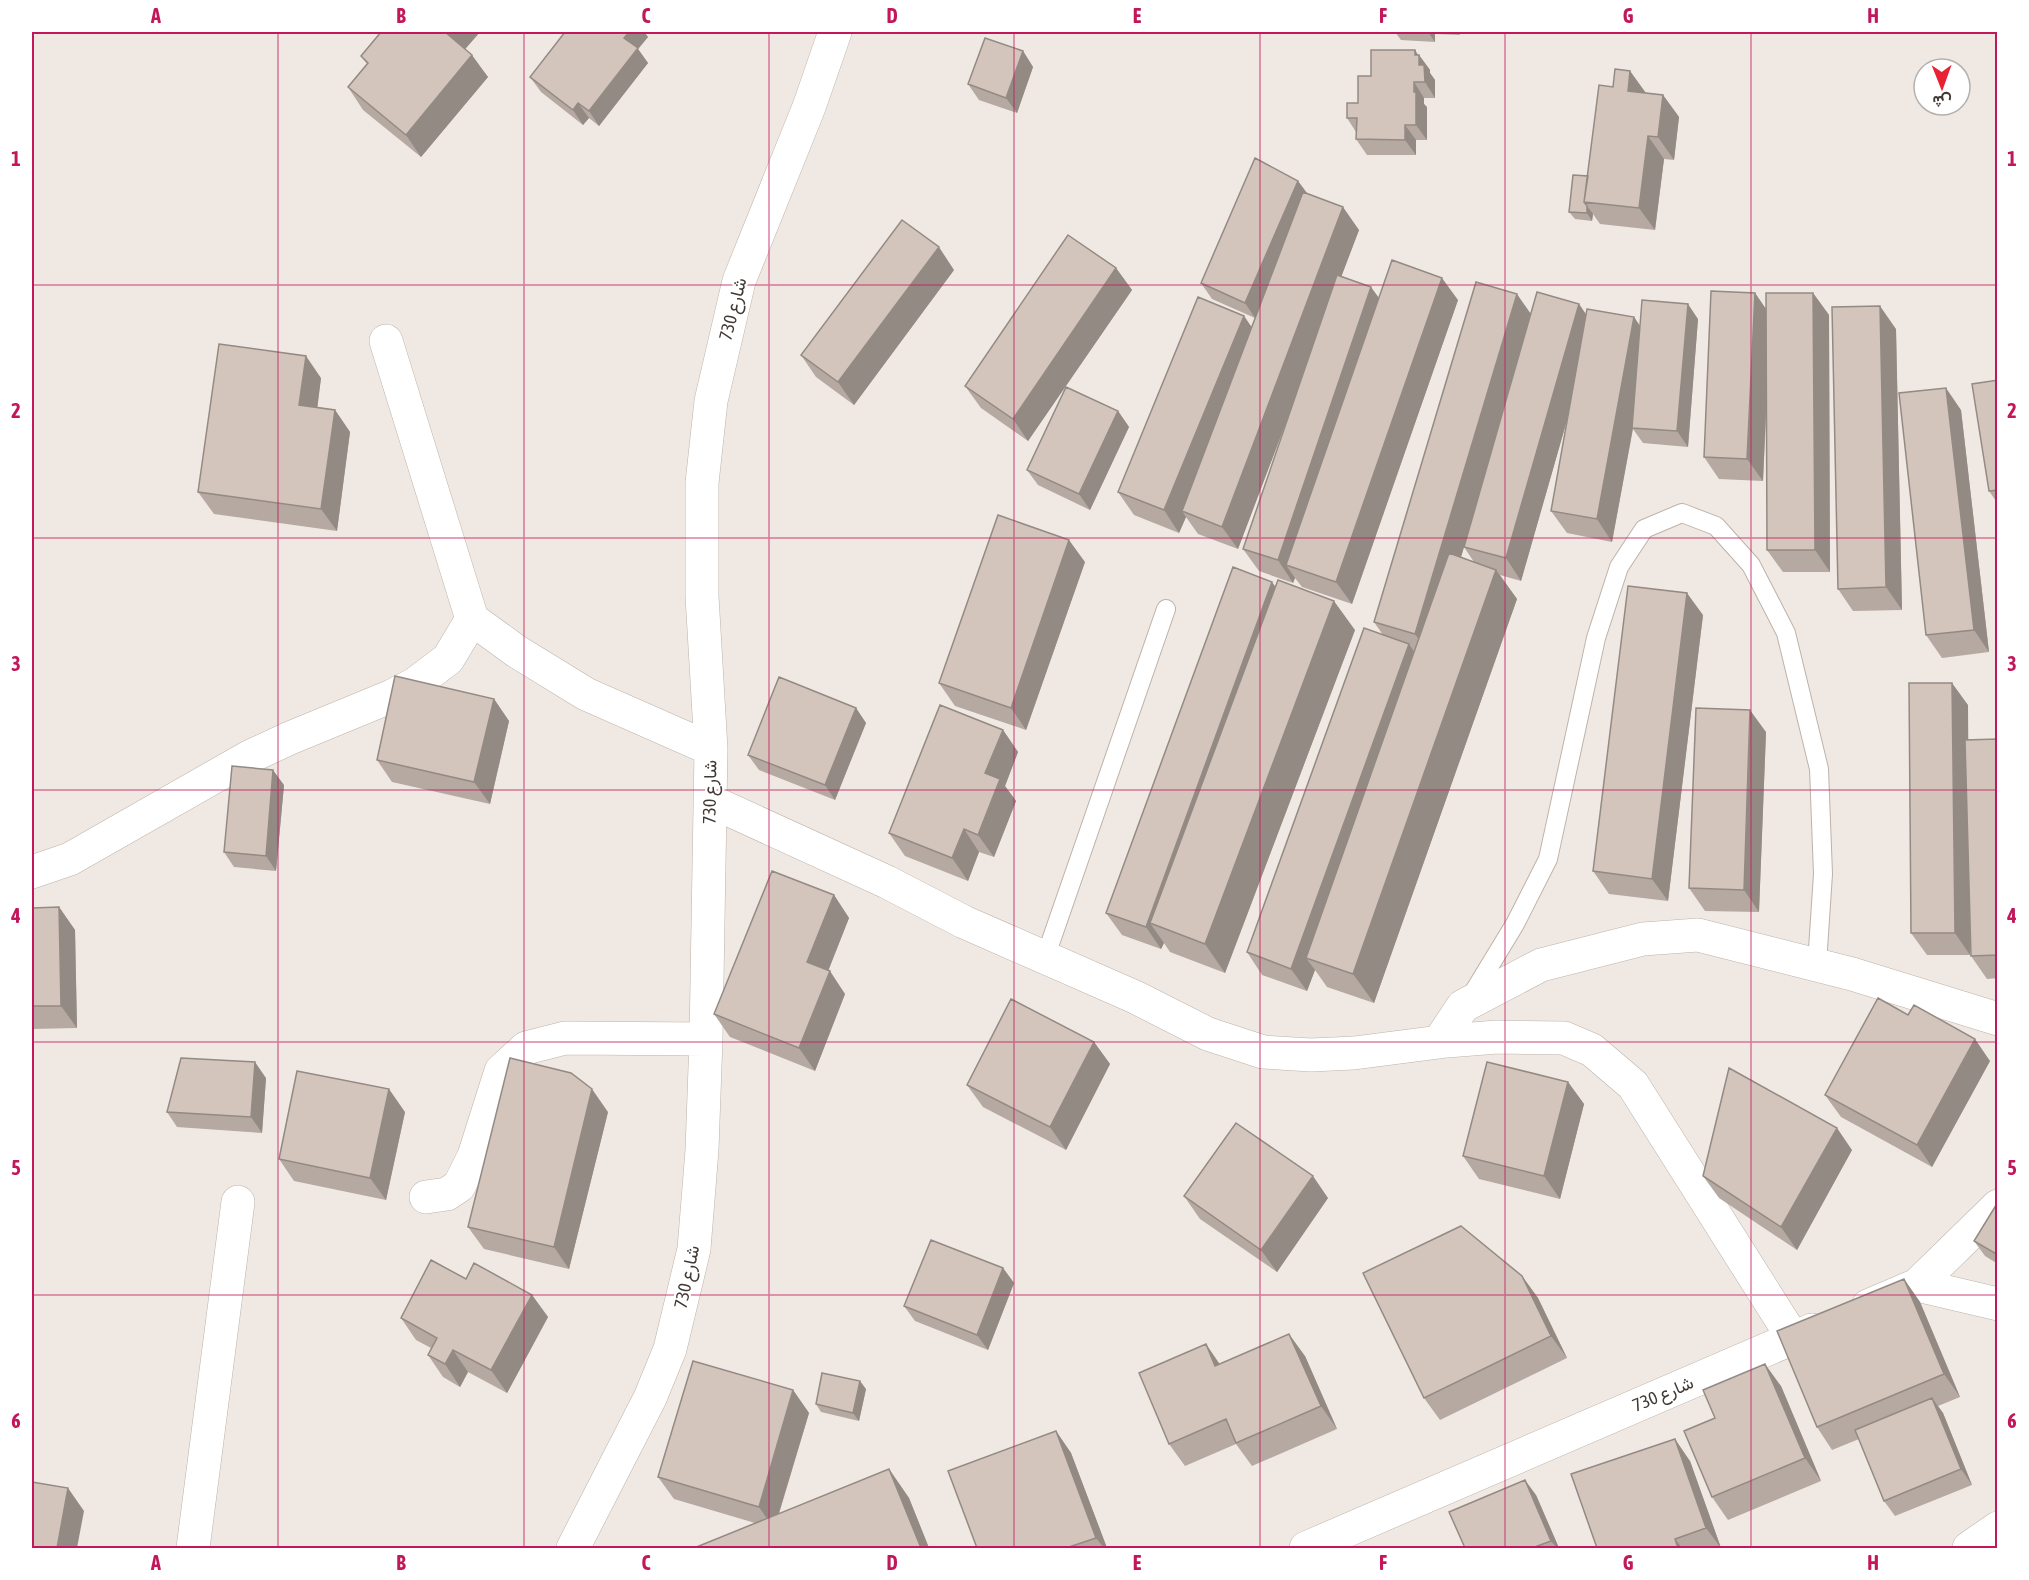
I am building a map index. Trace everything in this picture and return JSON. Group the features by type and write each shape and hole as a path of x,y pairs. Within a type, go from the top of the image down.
{"street":[{"name":"شارع 730","path":"573,1548 650,1398 670,1349 694,1249 702,1150 706,1039 711,749 702,596 702,495 711,401 739,280 809,106 835,32"},
{"path":"386,340 472,619 516,651 586,694 711,749"},
{"path":"32,872 70,859 249,757 415,684 448,659 472,619"},
{"path":"710,801 887,882 964,922 1135,997 1208,1034 1263,1052 1311,1055 1354,1053 1497,1037 1564,1038 1592,1050 1633,1084 1793,1338"},
{"path":"1439,1042 1463,1006 1541,965 1643,939 1698,935 1817,964 1998,1019"},
{"path":"426,1197 447,1194 459,1186 474,1156 501,1071 526,1048 565,1038 706,1039"},
{"path":"193,1548 238,1202"},
{"name":"شارع 730","path":"1306,1548 1917,1285 1998,1206"},
{"path":"1917,1285 1998,1304"},
{"path":"557,1548 610,1476"},
{"path":"1969,1548 1998,1528"}],"lane":[{"path":"1467,1004 1515,924 1548,859 1596,638 1619,567 1644,529 1682,513 1716,525 1750,565 1786,633 1819,769 1824,874 1817,964"},
{"path":"1045,958 1166,609"}],"building":[{"path":"381,32 445,32 472,55 406,135 348,87 368,63 361,56"},
{"path":"565,32 629,32 624,38 638,48 589,111 578,103 573,110 530,77"},
{"path":"985,38 1023,51 1006,98 968,84"},
{"path":"1371,50 1415,50 1415,55 1419,55 1419,65 1424,65 1425,82 1414,82 1416,125 1405,125 1405,140 1356,139 1357,118 1347,118 1347,103 1358,103 1358,76 1371,76"},
{"path":"1615,69 1630,71 1628,91 1663,95 1658,137 1648,136 1639,208 1584,202 1599,85 1613,87"},
{"path":"1255,158 1298,181 1245,303 1201,283"},
{"path":"1573,175 1588,176 1584,202 1587,206 1587,213 1569,212"},
{"path":"1303,192 1343,207 1222,527 1182,511"},
{"path":"902,220 939,247 838,382 801,355"},
{"path":"1068,235 1116,268 1013,419 965,386"},
{"path":"1392,260 1442,278 1336,582 1286,565"},
{"path":"1337,275 1371,287 1278,560 1243,549"},
{"path":"1476,282 1517,294 1415,634 1374,622"},
{"path":"1711,291 1755,293 1747,459 1704,457"},
{"path":"1537,292 1579,304 1506,558 1464,547"},
{"path":"1766,293 1813,293 1815,550 1767,550"},
{"path":"1198,297 1244,316 1164,510 1118,492"},
{"path":"1642,300 1688,304 1677,431 1632,428"},
{"path":"1880,306 1886,587 1838,589 1832,307"},
{"path":"1587,309 1634,317 1597,519 1551,511"},
{"path":"219,344 306,356 299,405 335,410 321,509 198,492"},
{"path":"1998,380 1998,490 1989,491 1972,384"},
{"path":"1066,387 1118,411 1079,494 1027,470"},
{"path":"1946,388 1974,630 1926,635 1899,393"},
{"path":"998,515 1069,540 1011,708 939,683"},
{"path":"1449,553 1496,570 1353,974 1306,958"},
{"path":"1233,567 1272,582 1146,927 1106,913"},
{"path":"1278,580 1334,601 1205,944 1150,923"},
{"path":"1628,586 1687,593 1652,879 1593,871"},
{"path":"1364,628 1409,644 1291,969 1247,952"},
{"path":"395,676 494,699 474,782 377,760"},
{"path":"779,677 856,708 825,785 748,755"},
{"path":"1909,683 1952,683 1955,933 1911,933"},
{"path":"940,705 1003,730 985,773 1000,779 978,835 964,829 952,858 889,833"},
{"path":"1696,708 1750,710 1744,890 1689,888"},
{"path":"1998,739 1998,955 1971,956 1965,740"},
{"path":"232,766 273,770 266,856 224,852"},
{"path":"772,871 834,895 807,962 830,971 799,1048 714,1014"},
{"path":"59,907 61,1006 32,1006 32,908"},
{"path":"1878,998 1908,1015 1914,1005 1975,1039 1917,1145 1825,1095"},
{"path":"1011,999 1094,1042 1050,1127 967,1085"},
{"path":"181,1058 255,1062 251,1117 167,1112"},
{"path":"510,1058 571,1073 592,1089 554,1247 468,1227"},
{"path":"1487,1062 1568,1082 1544,1176 1463,1156"},
{"path":"1729,1068 1837,1128 1781,1227 1703,1176"},
{"path":"297,1071 389,1089 370,1178 279,1159"},
{"path":"1236,1123 1313,1176 1261,1250 1184,1196"},
{"path":"1998,1202 1998,1255 1974,1241"},
{"path":"1461,1226 1522,1276 1551,1336 1424,1398 1363,1273"},
{"path":"931,1240 1003,1268 977,1335 904,1306"},
{"path":"431,1260 466,1279 474,1263 532,1295 491,1370 453,1350 445,1364 428,1355 437,1338 401,1318"},
{"path":"1904,1279 1944,1374 1817,1427 1777,1331"},
{"path":"1289,1334 1321,1406 1236,1443 1226,1419 1169,1444 1139,1373 1206,1344 1215,1366"},
{"path":"693,1361 793,1390 759,1507 658,1477"},
{"path":"1765,1364 1805,1458 1712,1497 1684,1431 1715,1418 1703,1390"},
{"path":"822,1373 860,1381 853,1413 816,1404"},
{"path":"1932,1398 1961,1469 1884,1501 1855,1430"},
{"path":"1056,1431 1096,1538 1066,1548 977,1548 948,1471"},
{"path":"1675,1439 1706,1528 1675,1539 1678,1548 1597,1548 1571,1474"},
{"path":"889,1469 921,1548 694,1548"},
{"path":"1525,1480 1551,1541 1532,1548 1465,1548 1449,1512"},
{"path":"32,1482 68,1488 57,1548 32,1548"}]}
